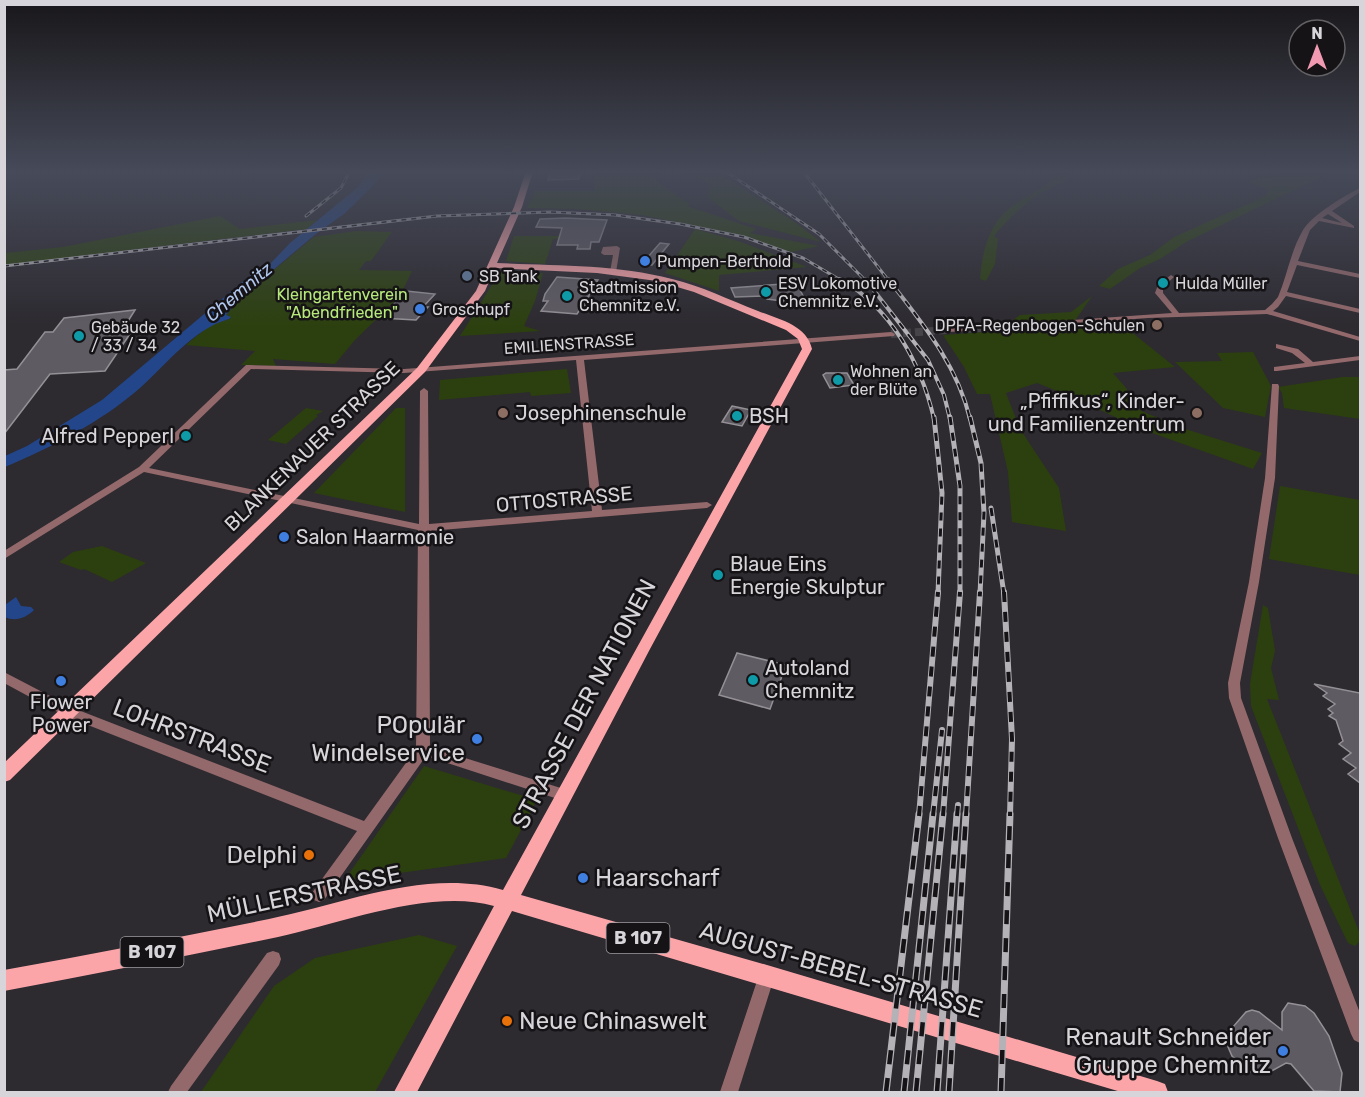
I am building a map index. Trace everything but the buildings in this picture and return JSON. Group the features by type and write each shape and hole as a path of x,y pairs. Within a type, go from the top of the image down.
{"main road":[{"name":"BLANKENAUER STRASSE","path":"4,775 421,369 480,291 511,222"},
{"path":"492,265 613,272 670,281 783,325 805,341"},
{"name":"STRASSE DER NATIONEN","path":"405,1092 707,529 794,374 807,349 805,341"},
{"name":"MÜLLERSTRASSE","path":"4,981 266,930 421,895 472,892 508,901"},
{"name":"AUGUST-BEBEL-STRASSE","path":"508,901 767,975 1157,1092"}],"street":[{"path":"1267,312 1283,293 1308,228 1315,222"},
{"path":"1332,222 1352,227"},
{"path":"1345,222 1360,231"},
{"path":"613,272 616,253"},
{"path":"1294,262 1360,276"},
{"path":"1171,277 1160,286 1159,293 1177,315"},
{"path":"1283,293 1360,311"},
{"path":"1016,326 1177,315 1267,312 1360,339"},
{"path":"946,330 965,329"},
{"name":"EMILIENSTRASSE","path":"142,469 249,367 421,369 891,334"},
{"path":"1279,346 1295,351 1311,364"},
{"path":"580,358 597,514"},
{"path":"1277,369 1360,358"},
{"path":"1275,386 1270,478 1234,683 1235,698 1285,838 1360,1034"},
{"path":"319,895 423,750 424,391"},
{"path":"4,556 142,469"},
{"name":"OTTOSTRASSE","path":"142,469 424,528 707,505"},
{"name":"LOHRSTRASSE","path":"4,677 69,712 366,828"},
{"path":"423,750 564,795"},
{"path":"177,1092 273,959"},
{"path":"729,1092 767,975"},
{"path":"1346,993 1360,1021"}],"green space":[{"path":"189,222 230,222 240,229 315,222 307,229 5,265 5,253 63,247"},
{"path":"677,222 736,222 756,229 750,233 819,246 791,252 730,233"},
{"path":"744,222 795,222 821,242"},
{"path":"997,222 1006,222 994,236 998,239 995,264 986,281 980,279 982,261"},
{"path":"1207,222 1227,222 1140,268 1110,289 1099,286 1118,269 1150,255 1174,237"},
{"path":"695,229 741,242 807,267 719,275 719,291 665,273"},
{"name":"Kleingartenverein \"Abendfrieden\"","path":"356,231 392,232 371,261 366,261 359,270 412,271 400,296 355,340 335,364 273,359 276,366 241,365 255,351 186,345 210,325 231,318 226,315 242,296 314,237"},
{"path":"514,236 600,236 601,240 553,239 545,264 506,261"},
{"path":"501,272 543,273 535,301 524,326 540,331 460,336 494,282"},
{"path":"1092,296 1070,328 1119,322 1175,367 1113,373 1127,389 1139,410 1182,428 1262,453 1253,469 1141,429 1037,383 1006,393 1020,429 1059,488 1066,531 1012,522 1008,472 990,394 977,394 964,367 943,335 1014,330 1009,323 1020,315 1071,312"},
{"path":"1253,352 1271,386 1265,417 1223,408 1175,362 1222,361 1217,353"},
{"path":"567,369 571,393 531,396 530,392 439,400 440,380"},
{"path":"1343,377 1360,377 1360,419 1284,408 1282,393 1278,387"},
{"path":"306,408 323,411 286,444 268,440"},
{"path":"396,408 405,408 405,512 314,493"},
{"path":"1280,486 1360,500 1360,575 1269,559"},
{"path":"102,546 146,563 112,582 84,569 59,562 73,552"},
{"path":"1263,605 1268,608 1275,651 1271,668 1279,700 1267,699 1360,934 1360,941 1355,946 1348,943 1320,885 1251,706 1250,684"},
{"path":"424,766 537,800 506,858 344,881"},
{"path":"419,935 457,946 375,1092 201,1092 274,986 315,958"}],"water":[{"name":"Chemnitz","path":"315,222 332,222 242,296 226,315 231,317 229,319 204,330 192,339 140,388 109,412 58,442 5,467 5,456 27,446 102,400 257,270 270,264 290,243"},
{"path":"16,597 21,606 31,607 34,610 20,618 5,617 5,605"}],"tunnel":[{"path":"965,329 1016,326"},
{"path":"891,334 947,330"}],"railway":[{"path":"4,266 383,222"},
{"path":"667,222 744,237 803,258 842,281"},
{"path":"801,222 819,234 866,281"},
{"path":"843,222 889,281"},
{"path":"840,279 858,291 889,321 912,358 934,419"},
{"path":"865,279 928,360 944,395 950,419"},
{"path":"888,279 947,362 964,399 970,419"},
{"path":"934,417 942,493 938,594"},
{"path":"950,417 960,486 960,592"},
{"path":"970,417 981,463 984,513 980,594"},
{"path":"991,508 1004,594"},
{"path":"919,816 938,592"},
{"path":"943,816 960,592"},
{"path":"966,816 980,592"},
{"path":"1004,592 1012,739 1010,816"},
{"path":"933,816 942,730"},
{"path":"957,816 958,805"},
{"path":"886,1092 919,814"},
{"path":"904,1092 933,814"},
{"path":"916,1092 943,814"},
{"path":"937,1092 957,814"},
{"path":"949,1092 966,814"},
{"path":"1001,1092 1010,814"}],"place":[{"name":"Pumpen-Berthold","path":"645,261"},
{"name":"SB Tank","path":"467,276"},
{"name":"Hulda Müller","path":"1163,283"},
{"name":"ESV Lokomotive Chemnitz e.V.","path":"766,292"},
{"name":"Stadtmission Chemnitz e.V.","path":"567,296"},
{"name":"Groschupf","path":"420,309"},
{"name":"DPFA-Regenbogen-Schulen","path":"1157,325"},
{"name":"Gebäude 32 / 33 / 34","path":"79,336"},
{"name":"Wohnen an der Blüte","path":"838,380"},
{"name":"Josephinenschule","path":"503,413"},
{"name":"„Pfiffikus“, Kinder- und Familienzentrum","path":"1197,413"},
{"name":"BSH","path":"737,416"},
{"name":"Alfred Pepperl","path":"186,436"},
{"name":"Salon Haarmonie","path":"284,537"},
{"name":"Blaue Eins Energie Skulptur","path":"718,575"},
{"name":"Autoland Chemnitz","path":"753,680"},
{"name":"Flower Power","path":"61,681"},
{"name":"POpulär Windelservice","path":"477,739"},
{"name":"Delphi","path":"309,855"},
{"name":"Haarscharf","path":"583,878"},
{"name":"Neue Chinaswelt","path":"507,1021"},
{"name":"Renault Schneider Gruppe Chemnitz","path":"1283,1051"}]}
